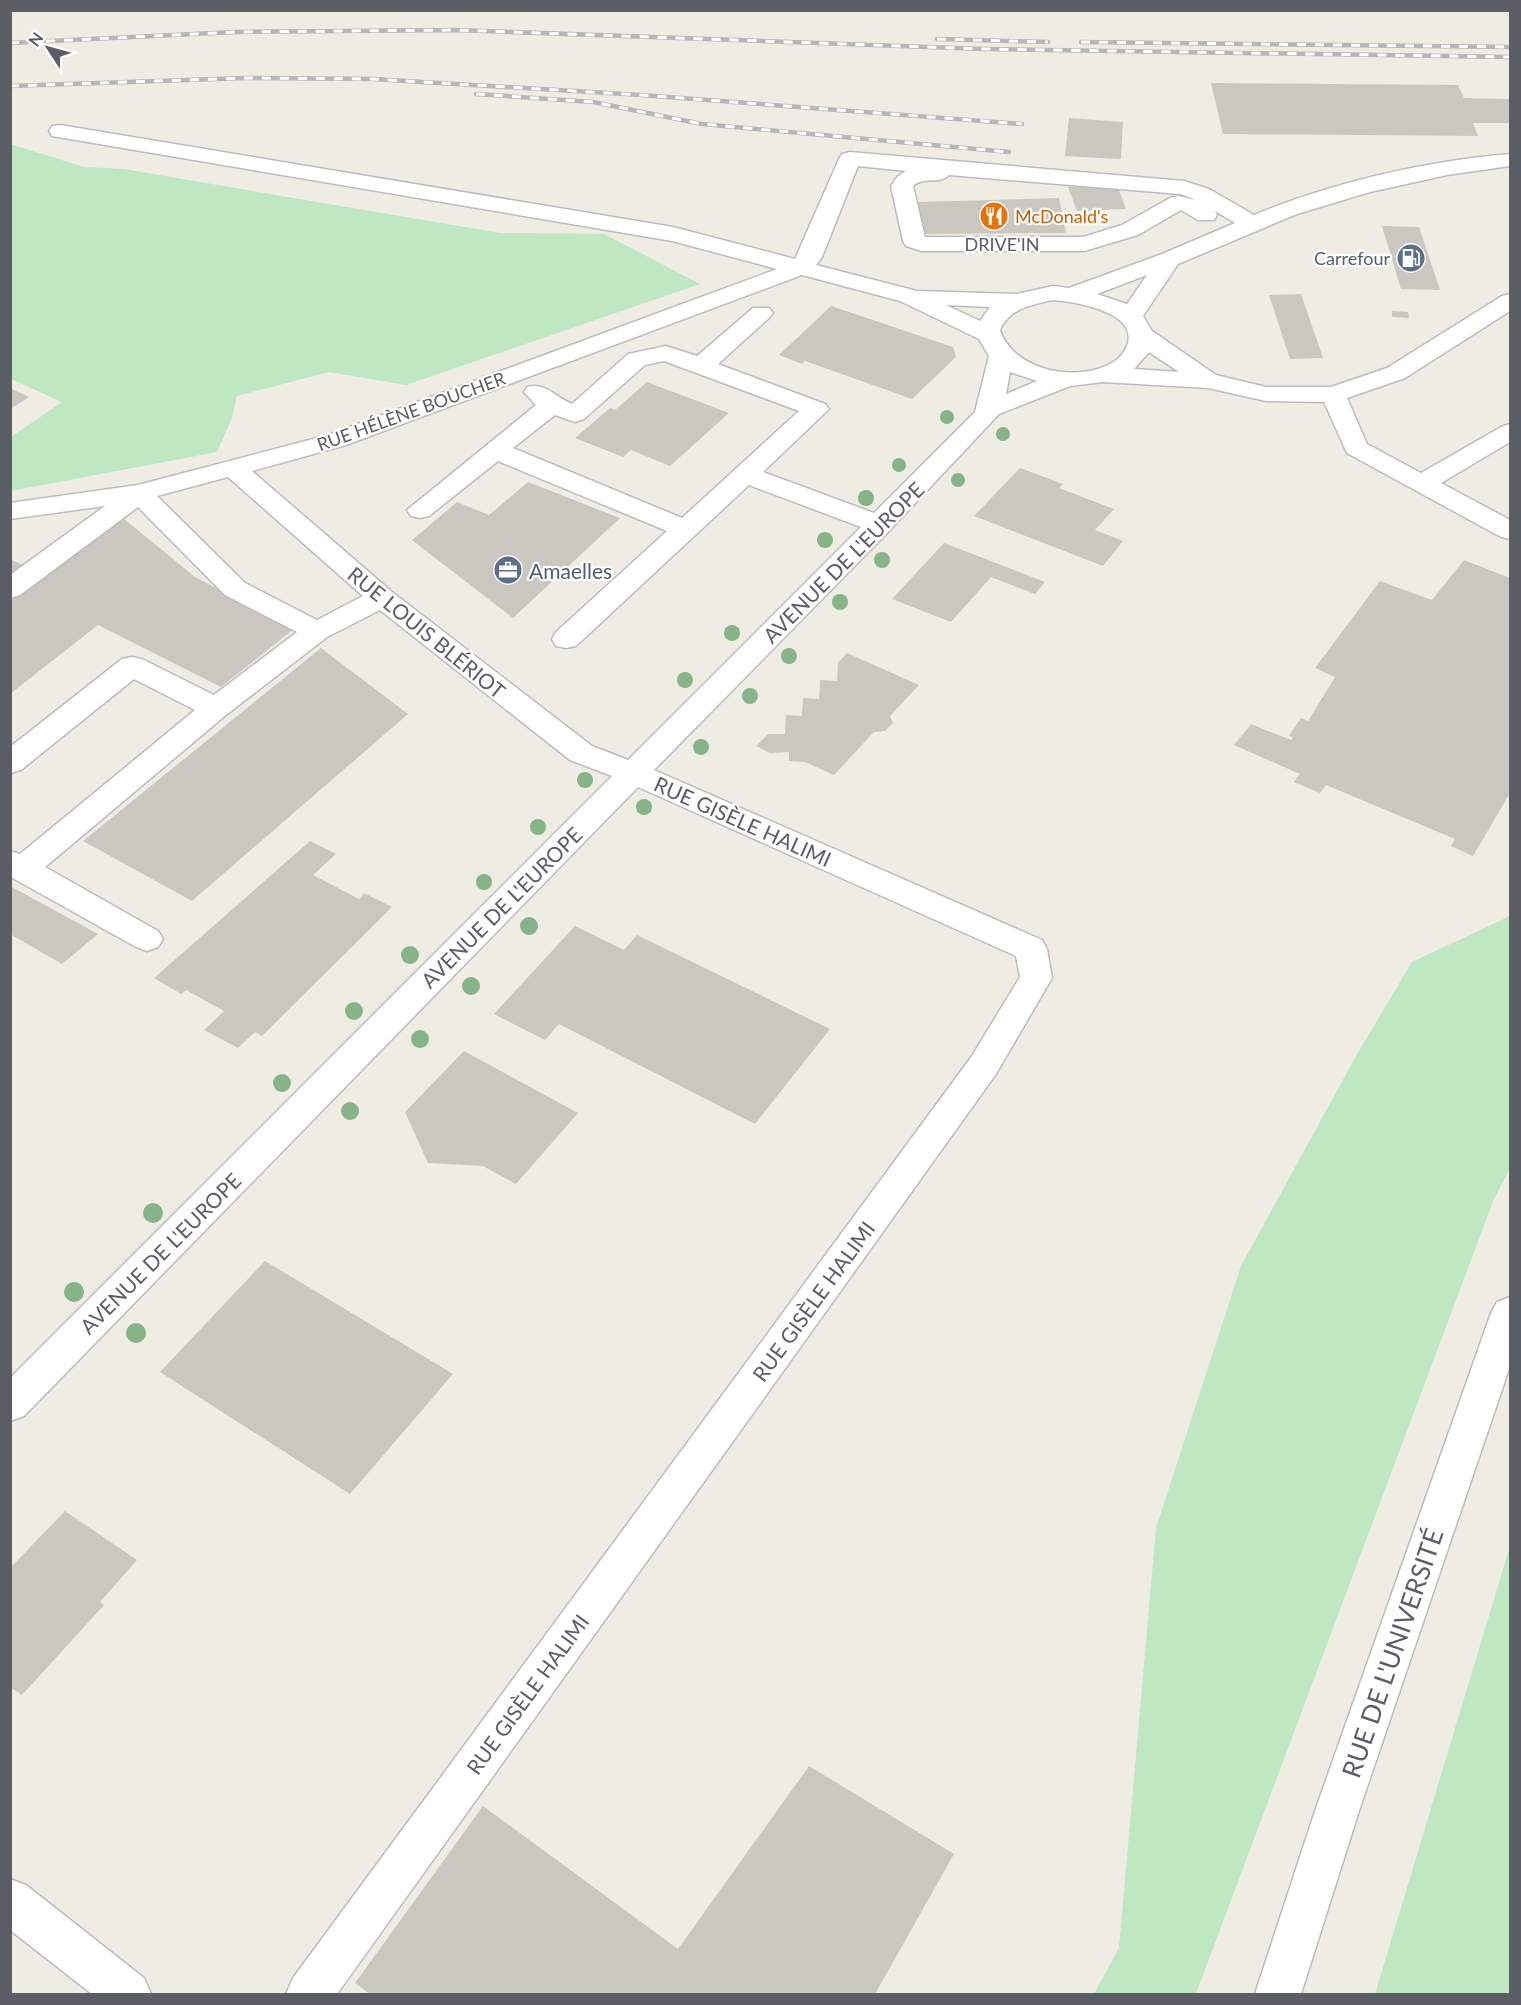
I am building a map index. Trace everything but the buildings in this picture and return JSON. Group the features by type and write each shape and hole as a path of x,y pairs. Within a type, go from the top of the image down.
{"street":[{"path":"60,131 673,234 908,296 987,334"},
{"path":"800,268 810,257 850,159 1001,174 1184,188 1201,194 1244,227"},
{"path":"1074,294 1170,259 1289,209 1364,187 1447,168 1510,160"},
{"name":"DRIVE'IN","path":"1001,174 927,174 904,180 903,203 914,241 921,244 1084,244 1130,230 1178,203 1192,206 1244,227"},
{"path":"1103,375 1120,368 1133,358 1140,347 1135,326 1170,259"},
{"name":"RUE HÉLÈNE BOUCHER","path":"10,511 139,493 338,440 800,268"},
{"path":"908,296 1015,300 1053,293 1074,294 1096,299 1208,381"},
{"path":"1015,300 1000,310 990,321 987,334 991,346 1001,357 1029,372 1064,379 1103,375 1208,381 1266,394 1333,395 1396,373 1510,301"},
{"path":"701,366 761,313"},
{"path":"514,373 552,405 575,414 637,359 666,353 816,409 566,639"},
{"path":"990,409 1001,357"},
{"name":"AVENUE DE L'EUROPE","path":"10,1404 880,525 990,409 1064,379"},
{"path":"1333,395 1356,448 1510,531"},
{"path":"420,510 552,405"},
{"path":"1422,483 1510,432"},
{"path":"495,450 686,529"},
{"name":"RUE LOUIS BLÉRIOT","path":"234,469 382,598 581,753 634,773"},
{"path":"745,474 880,525"},
{"path":"10,589 139,493 236,589 317,631"},
{"path":"147,939 16,866 317,631 382,598"},
{"path":"10,763 132,666 216,708"},
{"name":"RUE GISÈLE HALIMI","path":"309,1995 984,1065 1036,978 1031,949 634,773"},
{"name":"RUE DE L'UNIVERSITÉ","path":"1278,1995 1337,1811 1510,1313"},
{"path":"10,1901 128,1995"}],"green space":[{"path":"10,144 84,167 124,169 500,233 604,234 700,284 406,385 329,372 237,396 232,418 217,452 11,491 11,437 62,402 11,379"},
{"path":"1510,916 1510,1168 1494,1199 1196,1994 1094,1994 1119,1948 1156,1528 1241,1266 1356,1056 1412,962"},
{"path":"1510,1546 1510,1994 1375,1994"}],"railway":[{"path":"10,43 235,32 456,30 983,49 1510,57"},
{"path":"937,39 1048,42"},
{"path":"1081,42 1510,47"},
{"path":"10,86 246,78 373,79 641,95 1022,124"},
{"path":"476,94 593,102 702,124 1009,152"}],"place":[{"name":"McDonald's","path":"994,216"},
{"name":"Carrefour","path":"1411,258"},
{"name":"Amaelles","path":"508,570"}]}
